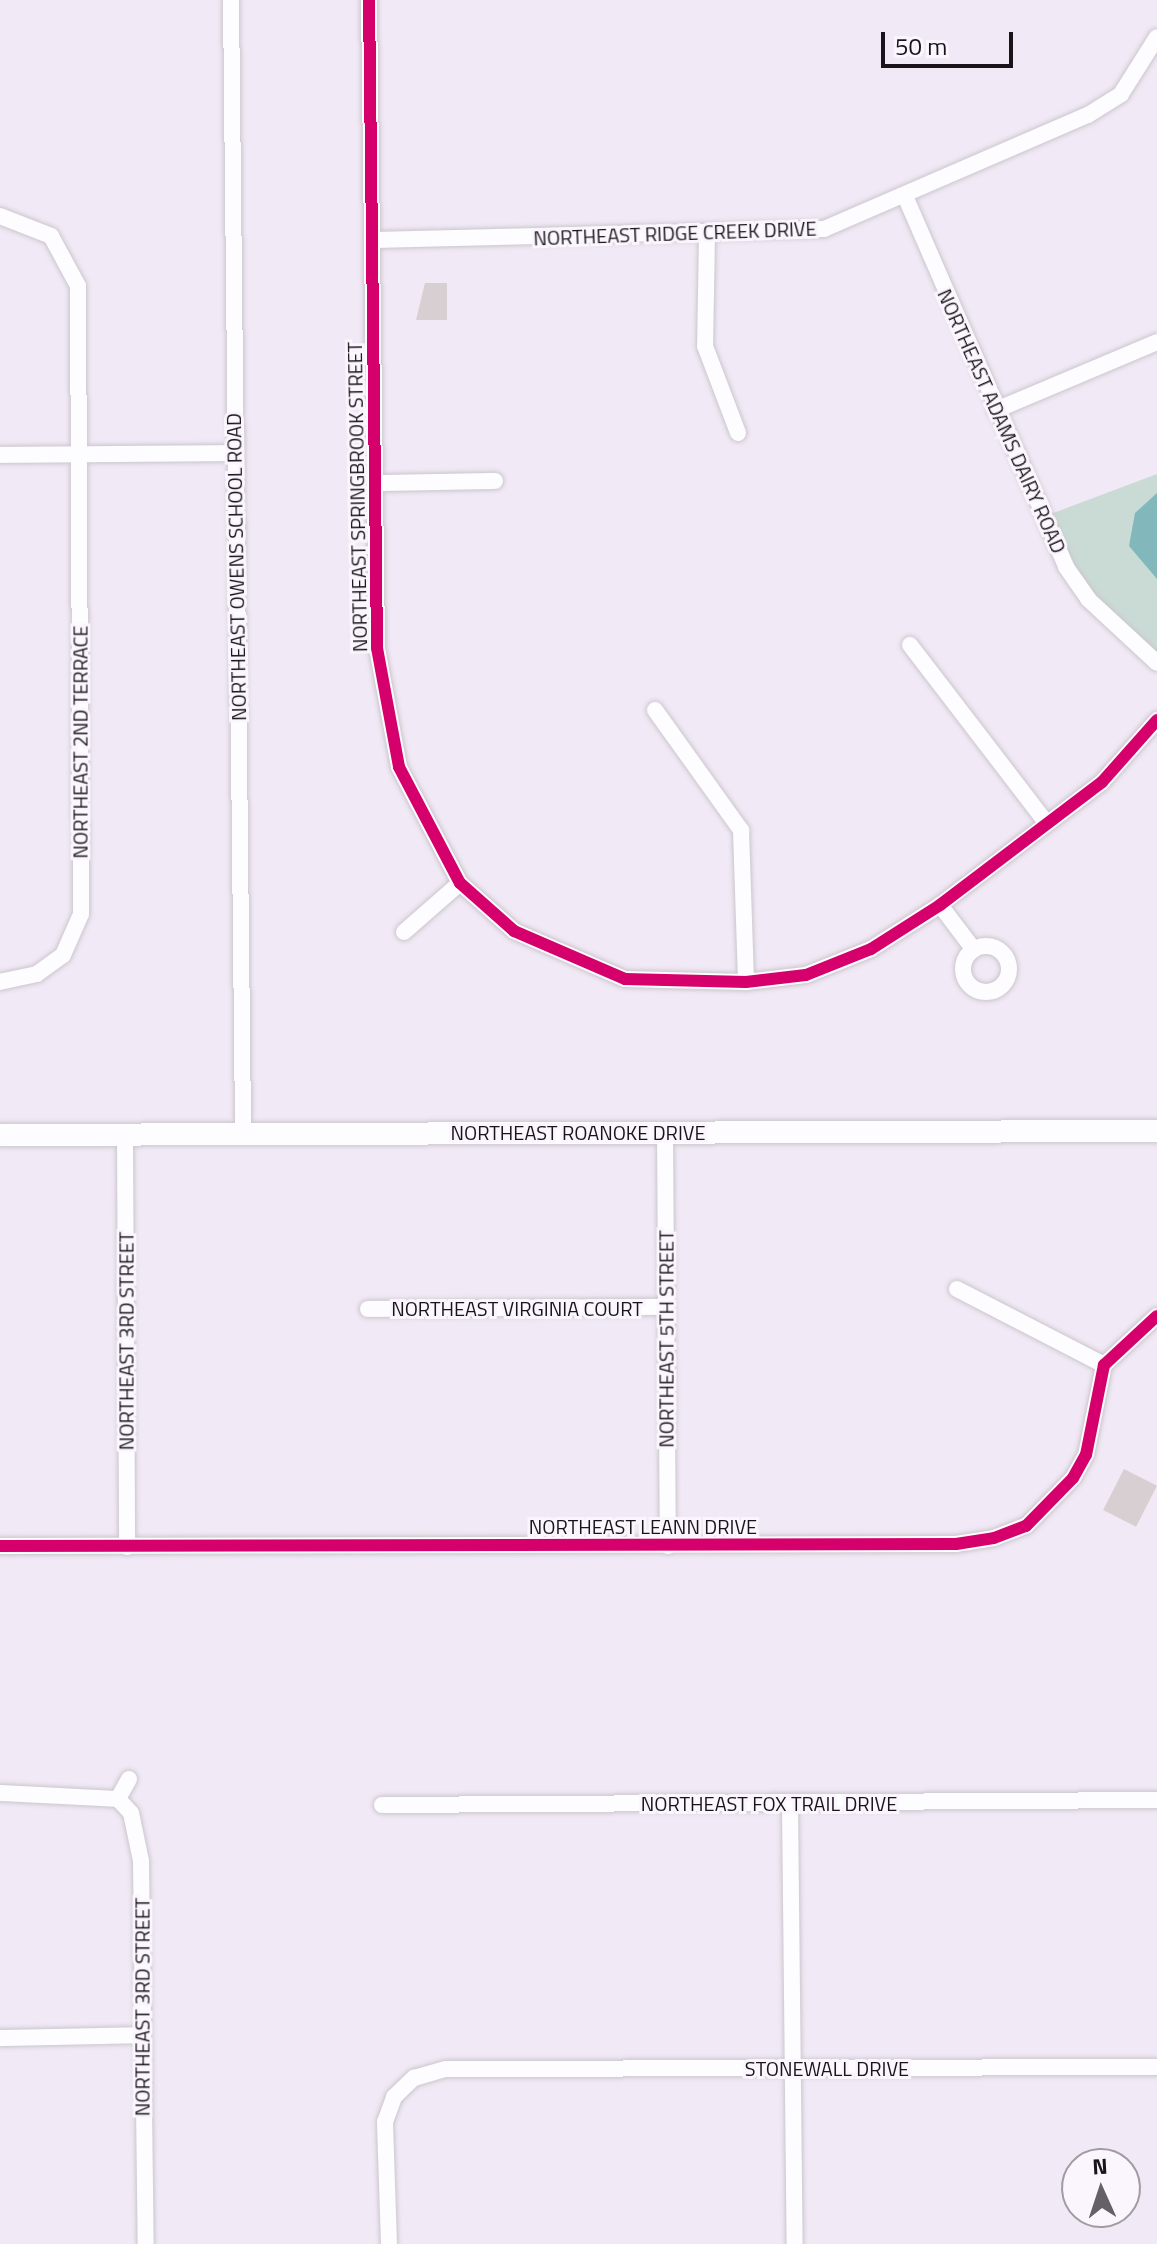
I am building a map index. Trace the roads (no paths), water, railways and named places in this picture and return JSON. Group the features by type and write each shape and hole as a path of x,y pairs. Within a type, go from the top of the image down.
{"street":[{"name":"NORTHEAST OWENS SCHOOL ROAD","path":"231,0 243,1133"},
{"name":"NORTHEAST SPRINGBROOK STREET","path":"369,0 378,483 377,648 390,726 424,824 460,883 514,931 625,979 746,982 806,975 871,949 940,905 1102,782 1157,720"},
{"name":"NORTHEAST RIDGE CREEK DRIVE","path":"372,240 707,235 824,229 1088,115 1121,94 1157,37"},
{"name":"NORTHEAST ADAMS DAIRY ROAD","path":"905,196 1066,567 1088,599 1157,663"},
{"name":"NORTHEAST 2ND TERRACE","path":"0,216 31,222 51,236 73,268 78,454 81,914 63,955 37,974 0,982"},
{"path":"707,235 705,346 738,433"},
{"path":"996,410 1157,342"},
{"path":"0,455 234,453"},
{"path":"378,483 495,481"},
{"path":"910,645 1046,822"},
{"path":"655,710 741,830 746,982"},
{"path":"404,932 460,883"},
{"path":"940,905 974,950"},
{"name":"NORTHEAST ROANOKE DRIVE","path":"0,1135 1157,1131"},
{"name":"NORTHEAST 5TH STREET","path":"665,1132 668,1546"},
{"name":"NORTHEAST 3RD STREET","path":"125,1135 127,1547"},
{"path":"957,1289 1104,1365 1157,1316"},
{"name":"NORTHEAST VIRGINIA COURT","path":"368,1309 666,1307"},
{"name":"NORTHEAST LEANN DRIVE","path":"0,1546 956,1544 1026,1526 1051,1505 1086,1455 1104,1365"},
{"path":"0,1793 118,1799 129,1779"},
{"name":"NORTHEAST 3RD STREET","path":"118,1799 131,1813 141,1861 146,2244"},
{"name":"NORTHEAST FOX TRAIL DRIVE","path":"382,1805 1157,1800"},
{"path":"790,1803 795,2244"},
{"path":"0,2038 141,2035"},
{"name":"STONEWALL DRIVE","path":"389,2244 385,2122 394,2097 414,2078 446,2069 1157,2067"}],"water":[{"path":"1157,493 1157,579 1129,546 1135,513"}]}
